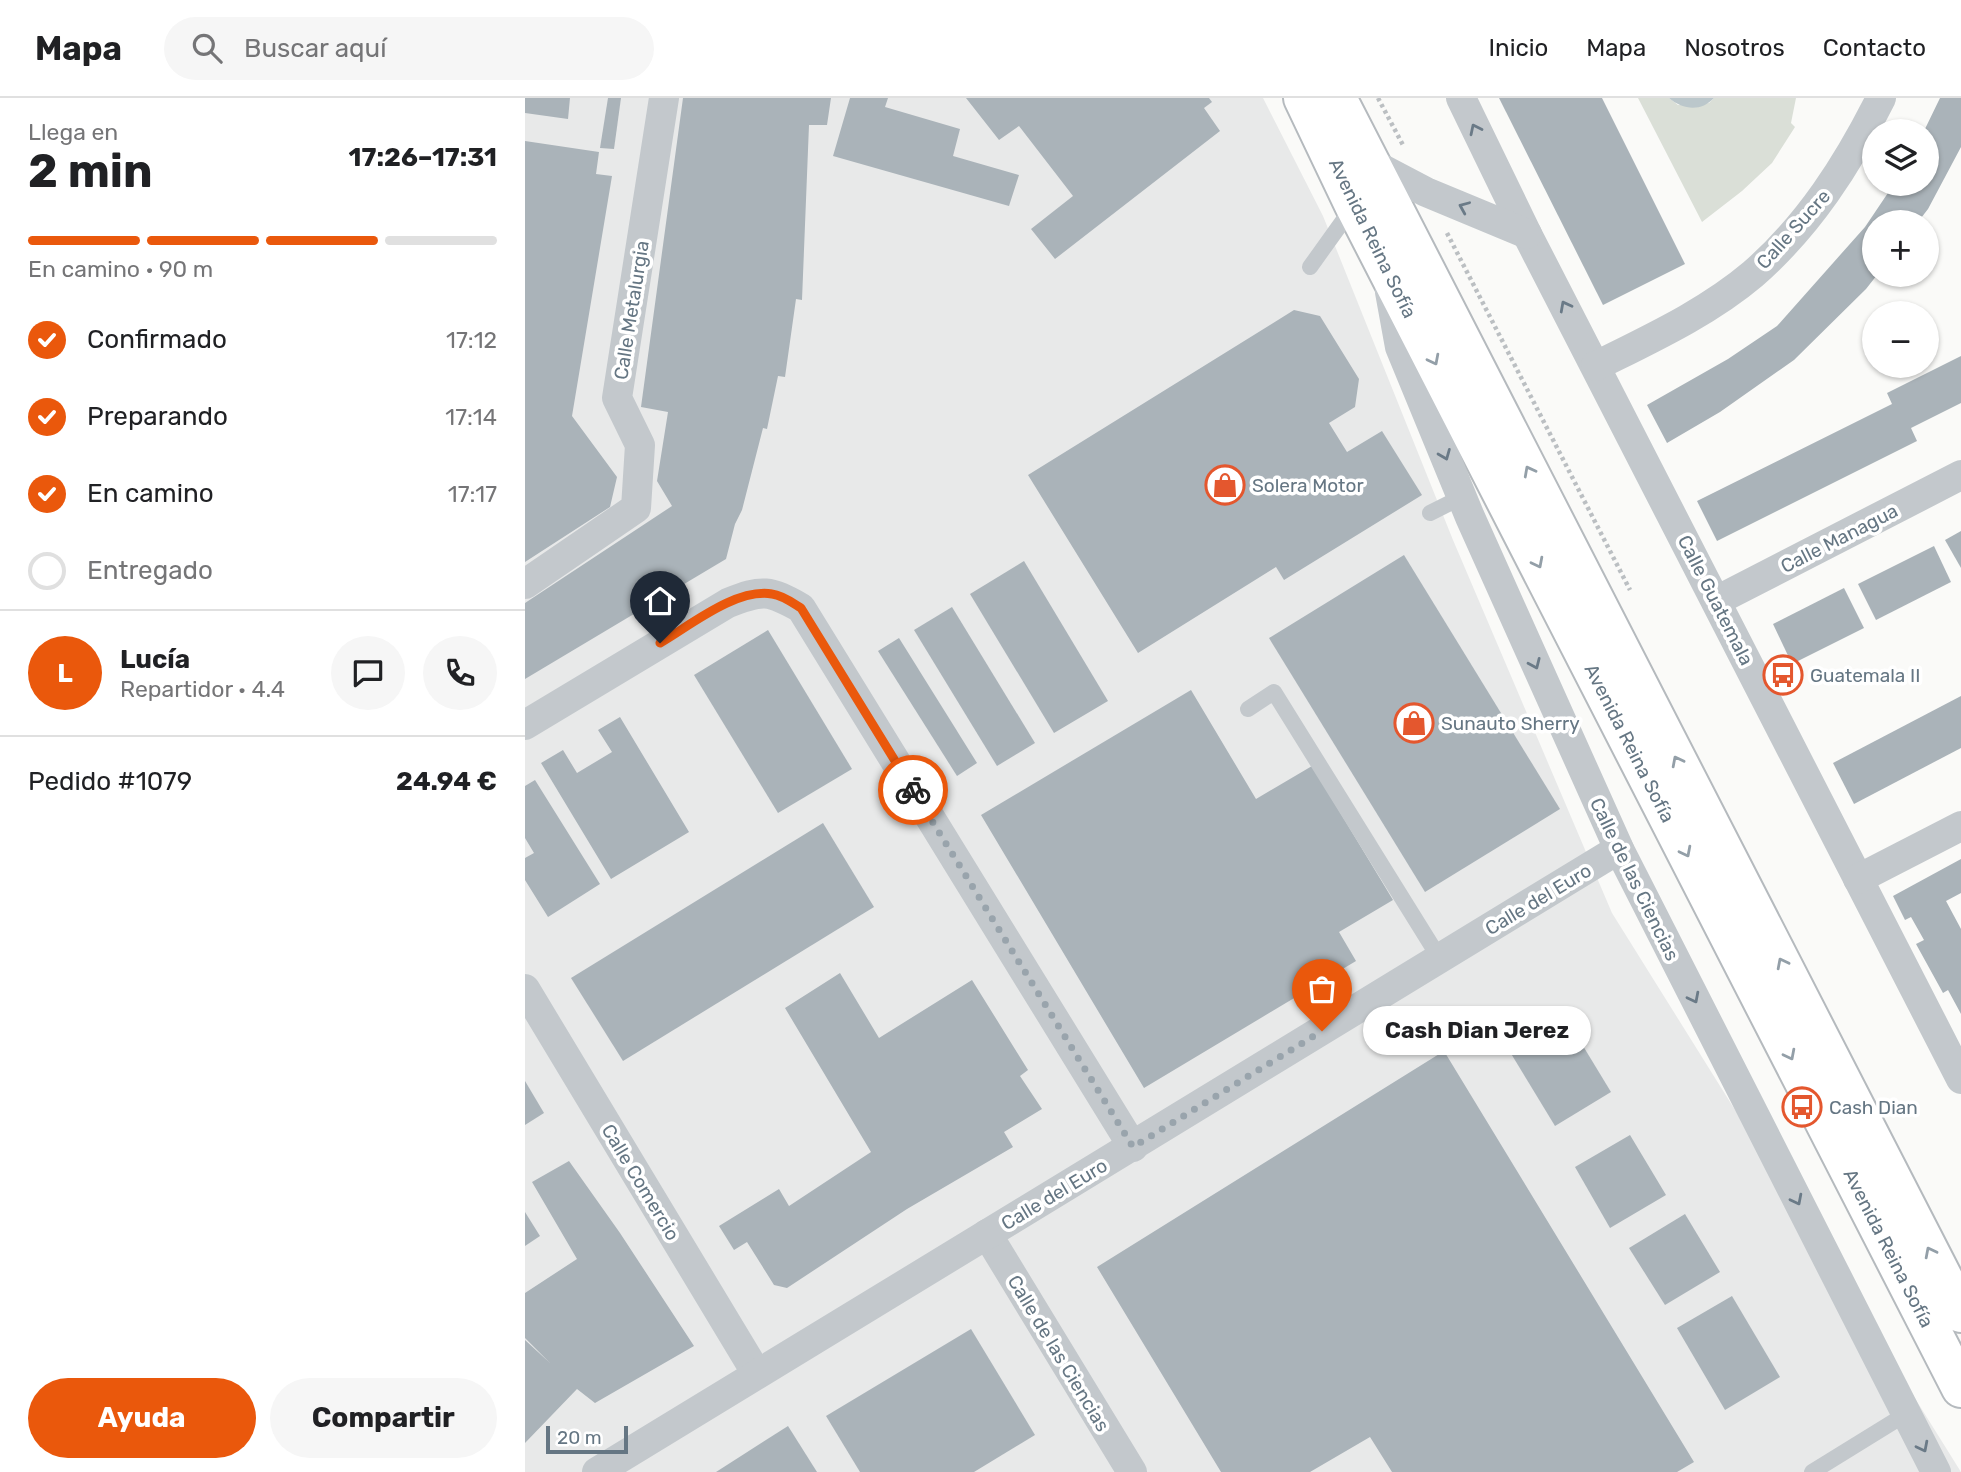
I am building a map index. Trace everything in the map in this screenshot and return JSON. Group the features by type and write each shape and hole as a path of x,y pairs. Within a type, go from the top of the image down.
{"main road":[{"name":"Avenida Reina Sofía","path":"1303,98 1354,205 1961,1388"},
{"name":"Avenida Reina Sofía","path":"1337,98 1961,1313"}],"street":[{"name":"Calle Metalurgia","path":"525,584 636,508 640,445 617,398 664,98"},
{"name":"Calle Guatemala","path":"1461,98 1527,234 1961,1079"},
{"name":"Calle Sucre","path":"1596,366 1697,313 1751,275 1789,239 1827,193 1857,145 1881,98"},
{"path":"1367,161 1426,192 1527,234"},
{"name":"Calle de las Ciencias","path":"1385,265 1400,347 1462,497 1619,849 1936,1472"},
{"name":"Calle Managua","path":"1716,601 1961,475"},
{"path":"525,724 728,603 753,593 775,594 801,608 1133,1147"},
{"path":"1859,879 1961,826"},
{"name":"Calle del Euro","path":"597,1472 1619,849"},
{"name":"Calle Comercio","path":"525,989 757,1374"},
{"name":"Calle de las Ciencias","path":"986,1234 1132,1472"}],"lane":[{"path":"1310,267 1354,205"},
{"path":"1430,513 1462,497"},
{"path":"1248,709 1275,692 1440,958"},
{"path":"1812,1472 1906,1414"}],"shaded area":[{"path":"525,98 1263,98 1323,216 1453,540 1612,913 1961,1472 525,1472"},
{"path":"1638,98 1669,98 1678,105 1709,103 1714,98 1796,98 1791,123 1795,127 1772,163 1702,222"},
{"path":"1669,98 1714,98 1703,106 1692,108"}],"building":[{"path":"525,98 570,98 568,119 525,113"},
{"path":"608,98 621,98 614,149 600,148"},
{"path":"683,98 831,98 827,125 809,125 802,300 796,299 785,377 778,376 767,429 763,428 726,559 525,679 525,603 672,506 657,481 668,412 641,407"},
{"path":"850,98 888,98 885,107 960,129 953,156 1019,175 1009,206 833,156"},
{"path":"966,98 1209,98 1212,102 1204,108 1220,131 1055,259 1031,229 1073,196 1019,126 999,140"},
{"path":"1499,98 1602,98 1685,264 1603,305"},
{"path":"1940,98 1961,98 1961,147 1939,188 1939,119 1930,119"},
{"path":"525,141 599,152 596,174 612,176 572,416 617,477 610,507 525,562"},
{"path":"1886,196 1935,196 1927,210 1876,210"},
{"path":"1862,230 1862,287 1868,287 1866,289 1794,360 1720,412 1667,443 1647,405 1728,359 1777,326"},
{"name":"Solera Motor","path":"1294,310 1320,316 1359,379 1355,407 1329,423 1347,452 1382,431 1422,495 1284,580 1276,567 1138,653 1028,475"},
{"path":"1961,356 1961,403 1911,428 1917,441 1717,541 1697,501 1892,404 1887,393 1917,378 1939,378 1939,367"},
{"path":"1961,531 1961,568 1945,540"},
{"path":"1934,546 1951,582 1876,620 1858,584"},
{"name":"Sunauto Sherry","path":"1404,555 1560,809 1425,892 1269,638"},
{"path":"1024,561 1108,701 1054,733 970,594"},
{"path":"1844,588 1864,628 1792,664 1773,624"},
{"path":"952,607 1035,743 997,766 914,630"},
{"path":"768,630 852,769 778,813 694,675"},
{"path":"899,638 977,763 957,776 878,651"},
{"path":"1191,690 1256,799 1312,766 1393,900 1339,932 1356,961 1144,1088 981,815"},
{"path":"1961,696 1961,748 1854,804 1833,763"},
{"path":"620,717 689,832 611,879 541,763 563,750 577,773 612,752 598,730"},
{"path":"535,780 600,884 548,917 525,880 525,858 534,853 525,838 525,786"},
{"path":"823,823 874,907 623,1061 571,978"},
{"path":"1961,859 1961,893 1946,901 1961,929 1961,1014 1948,990 1943,993 1916,944 1924,940 1911,917 1905,920 1893,896"},
{"path":"840,973 879,1038 972,980 1028,1070 1020,1076 1042,1109 1004,1132 1013,1147 907,1209 787,1288 774,1285 747,1242 734,1250 719,1226 779,1189 789,1206 871,1152 785,1008"},
{"path":"1563,1013 1611,1092 1555,1126 1507,1047"},
{"path":"1444,1051 1694,1462 1677,1472 1392,1472 1370,1437 1310,1472 1221,1472 1097,1267"},
{"path":"525,1081 544,1113 525,1125"},
{"path":"1630,1135 1666,1195 1610,1228 1575,1167"},
{"path":"569,1161 694,1346 595,1403 577,1389 525,1443 525,1340 550,1363 525,1338 525,1293 577,1259 532,1182"},
{"path":"525,1212 540,1236 525,1246"},
{"path":"1685,1214 1720,1272 1665,1305 1629,1248"},
{"path":"1732,1296 1780,1377 1725,1410 1677,1328"},
{"path":"971,1329 1035,1435 974,1472 860,1472 826,1416"},
{"path":"788,1426 817,1472 716,1472"}],"way so far":[{"path":"913,790 1133,1147 1322,1031"}],"place":[{"name":"Solera Motor","path":"1225,485"},
{"name":"Guatemala II","path":"1783,675"},
{"name":"Sunauto Sherry","path":"1414,723"},
{"name":"Cash Dian Jerez","path":"1322,1031"},
{"name":"Cash Dian","path":"1802,1107"}],"route":[{"path":"660,643 728,603 753,593 775,594 801,608 913,790"}]}
